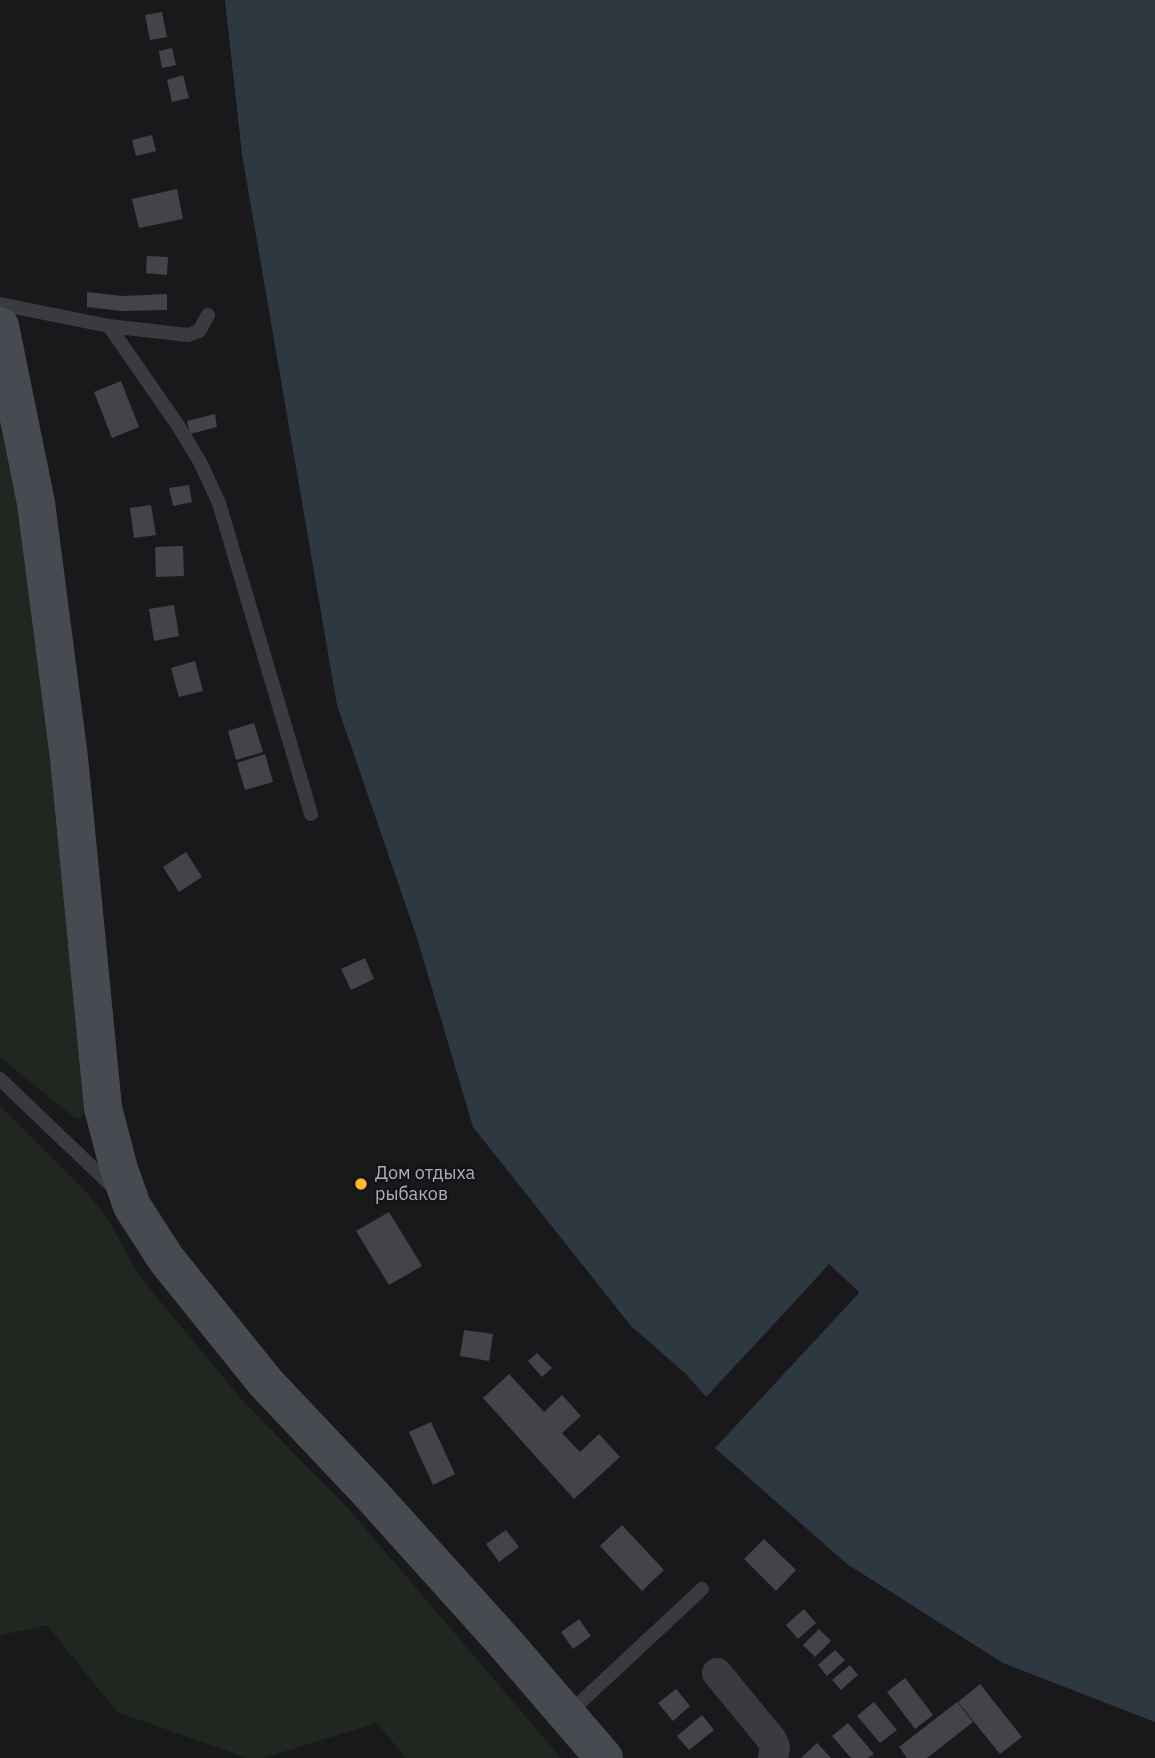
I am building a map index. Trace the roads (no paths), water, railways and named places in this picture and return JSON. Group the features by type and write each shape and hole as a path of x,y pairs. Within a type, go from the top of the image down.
{"main road":[{"path":"0,326 36,503 69,758 103,1108 118,1169 132,1206 166,1259 266,1383 370,1493 568,1714 604,1758"}],"street":[{"path":"717,1673 772,1740 775,1747 773,1758"}],"lane":[{"path":"0,304 109,326 188,335 199,331 208,315"},
{"path":"109,326 200,461 219,503 311,814"},
{"path":"0,1079 132,1206"},
{"path":"568,1714 702,1589"}],"place":[{"name":"Дом отдыха рыбаков","path":"361,1184"}]}
